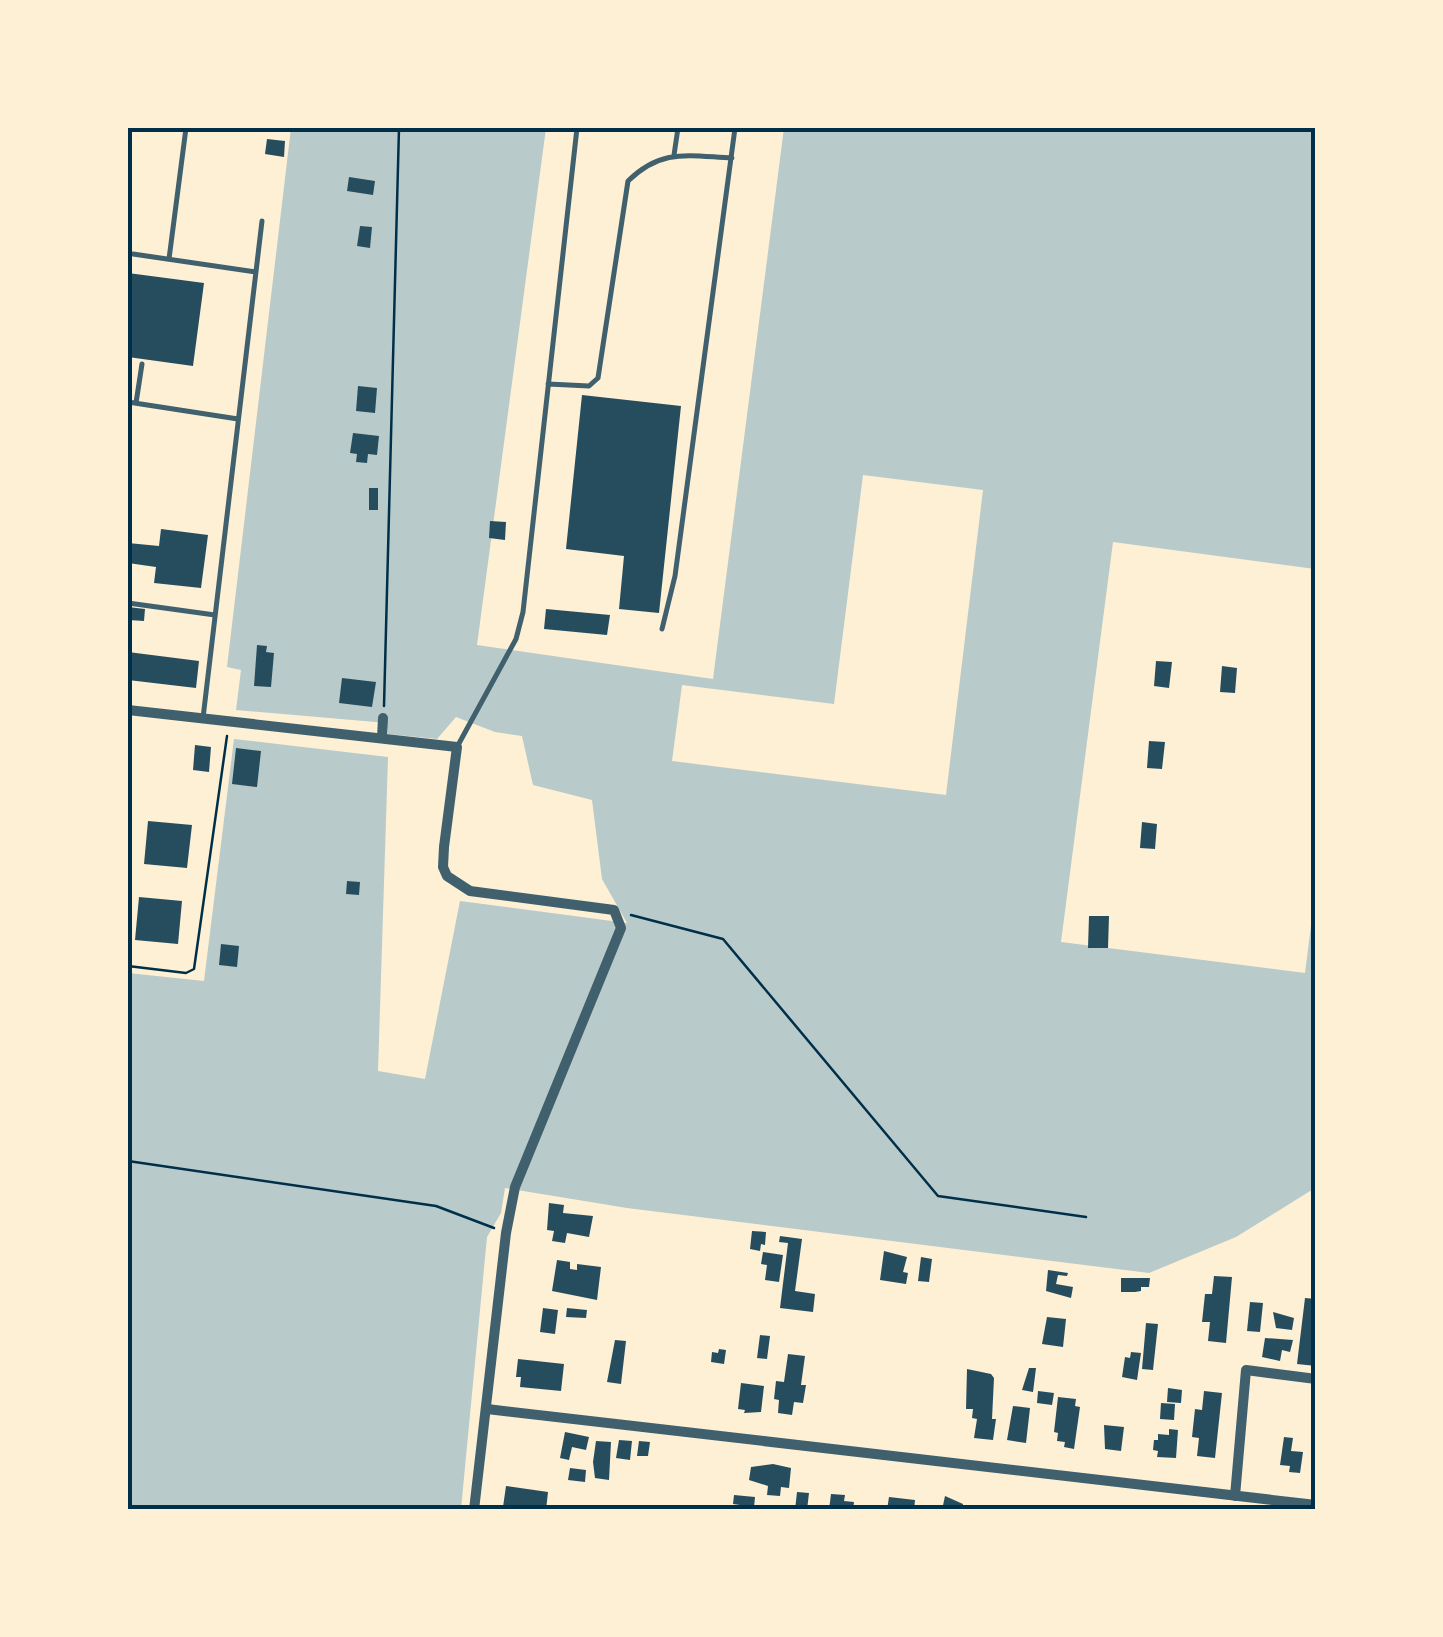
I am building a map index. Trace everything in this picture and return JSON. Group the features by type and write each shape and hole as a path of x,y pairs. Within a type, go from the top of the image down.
{"street":[{"path":"128,710 457,747 442,867 447,876 470,892 614,910 621,928 515,1188 506,1233 474,1510"},
{"path":"382,738 383,718"},
{"path":"1235,1496 1246,1370 1316,1379"},
{"path":"486,1409 1316,1505"}],"lane":[{"path":"169,259 186,128"},
{"path":"457,747 516,639 523,612 576,128"},
{"path":"674,155 678,128"},
{"path":"662,629 674,576 735,128"},
{"path":"548,384 589,386 598,378 628,180 641,168 674,155 732,158"},
{"path":"203,718 262,221"},
{"path":"133,254 256,272"},
{"path":"136,403 142,364"},
{"path":"128,402 239,419"},
{"path":"128,602 216,615"}],"path":[{"path":"383,718 400,128"},
{"path":"128,966 186,973 194,969 228,722"},
{"path":"614,910 723,940 938,1196 1086,1217"},
{"path":"128,1161 436,1206 506,1233"}],"shaded area":[{"path":"291,128 546,128 477,645 713,679 784,128 1315,128 1315,569 1113,542 1061,942 1305,973 1315,894 1315,1188 1236,1237 1149,1273 627,1208 505,1188 501,1213 487,1237 461,1509 128,1510 128,973 204,981 234,739 388,757 378,1071 425,1079 460,901 627,923 602,879 592,800 533,785 522,736 495,732 456,717 437,739 388,734 387,723 236,710 241,670 227,667","holes":["863,475 983,490 946,795 672,761 682,685 834,704"]}],"building":[{"path":"267,139 285,141 284,157 265,154"},
{"path":"349,177 375,181 373,195 347,191"},
{"path":"360,226 372,227 370,248 357,246"},
{"path":"128,273 204,283 193,366 128,357"},
{"path":"358,386 377,388 375,413 356,411"},
{"path":"582,395 681,406 659,613 619,609 624,556 566,549"},
{"path":"353,433 379,436 377,455 368,454 367,463 356,462 357,454 350,453"},
{"path":"369,488 378,488 378,510 369,510"},
{"path":"490,521 506,522 505,540 489,538"},
{"path":"161,529 208,535 201,588 154,583 156,567 128,563 128,543 159,546"},
{"path":"128,607 145,609 144,621 128,620"},
{"path":"546,609 610,615 607,635 544,629"},
{"path":"257,645 267,646 266,652 274,653 271,687 254,686"},
{"path":"128,652 199,661 196,688 128,680"},
{"path":"1156,661 1172,662 1169,688 1154,686"},
{"path":"1222,666 1237,668 1235,693 1220,692"},
{"path":"342,678 376,682 372,707 339,703"},
{"path":"1149,741 1165,742 1162,769 1147,768"},
{"path":"195,745 211,747 209,772 193,770"},
{"path":"236,748 261,751 257,787 232,784"},
{"path":"148,821 192,825 187,868 144,864"},
{"path":"1142,822 1157,824 1155,849 1140,848"},
{"path":"347,881 360,882 359,895 346,894"},
{"path":"139,897 182,901 178,944 135,940"},
{"path":"1089,916 1109,916 1108,948 1088,948"},
{"path":"221,944 239,946 237,967 219,965"},
{"path":"549,1203 564,1205 563,1213 593,1216 589,1237 567,1233 565,1243 552,1241 554,1231 547,1230"},
{"path":"752,1231 766,1232 760,1251 750,1249"},
{"path":"780,1236 802,1239 795,1291 815,1294 813,1312 780,1308 788,1243 779,1242"},
{"path":"884,1251 907,1257 903,1272 908,1273 906,1284 880,1280"},
{"path":"763,1252 783,1255 779,1282 765,1280 767,1265 761,1264"},
{"path":"921,1257 932,1259 929,1282 918,1281"},
{"path":"557,1260 570,1262 570,1269 577,1270 577,1264 601,1267 597,1300 552,1291"},
{"path":"1048,1270 1068,1273 1058,1275 1056,1284 1073,1287 1071,1298 1046,1291"},
{"path":"1214,1276 1232,1277 1226,1343 1208,1341 1210,1322 1202,1322 1205,1294 1212,1294"},
{"path":"1121,1278 1150,1278 1149,1287 1121,1292"},
{"path":"1305,1298 1316,1299 1316,1366 1297,1364"},
{"path":"1250,1302 1263,1303 1260,1332 1247,1331"},
{"path":"543,1308 558,1310 555,1334 540,1332"},
{"path":"567,1308 587,1310 586,1318 566,1317"},
{"path":"1273,1312 1294,1318 1292,1330 1276,1328"},
{"path":"1047,1317 1066,1319 1063,1347 1042,1344"},
{"path":"1146,1323 1158,1324 1153,1370 1142,1369"},
{"path":"760,1335 770,1336 767,1359 757,1358"},
{"path":"1265,1338 1293,1340 1290,1352 1282,1350 1280,1361 1262,1357"},
{"path":"615,1340 626,1341 621,1384 607,1382"},
{"path":"719,1349 726,1350 724,1364 711,1362 712,1352 718,1353"},
{"path":"1131,1352 1141,1353 1137,1380 1122,1377 1125,1357 1130,1358"},
{"path":"788,1354 805,1356 803,1403 794,1402 792,1415 778,1413 779,1400 774,1399 776,1381 784,1382"},
{"path":"518,1359 564,1364 561,1391 520,1387 521,1377 516,1377"},
{"path":"1029,1368 1036,1368 1033,1392 1022,1390"},
{"path":"967,1369 994,1378 993,1440 974,1438 977,1419 972,1418 973,1409 966,1409"},
{"path":"741,1383 764,1386 761,1412 744,1413 745,1410 738,1409"},
{"path":"1168,1388 1182,1390 1181,1403 1167,1402"},
{"path":"1038,1391 1054,1393 1052,1405 1037,1403"},
{"path":"1204,1391 1222,1393 1215,1458 1197,1456 1199,1438 1192,1437 1195,1409 1202,1410"},
{"path":"1058,1397 1076,1399 1075,1406 1080,1407 1074,1449 1064,1447 1065,1442 1057,1441 1058,1433 1054,1432"},
{"path":"1161,1403 1175,1404 1174,1420 1160,1419"},
{"path":"1013,1406 1030,1408 1026,1443 1007,1440"},
{"path":"1104,1425 1124,1427 1121,1451 1105,1449"},
{"path":"1169,1429 1178,1430 1176,1458 1157,1457 1154,1440 1158,1440 1158,1434 1169,1435"},
{"path":"565,1432 589,1437 586,1450 572,1447 569,1460 560,1458"},
{"path":"1284,1437 1293,1438 1291,1451 1303,1452 1300,1473 1289,1472 1290,1466 1280,1465"},
{"path":"619,1440 632,1441 630,1460 616,1458"},
{"path":"596,1441 611,1442 609,1480 595,1478"},
{"path":"639,1441 650,1442 648,1456 637,1456"},
{"path":"773,1464 791,1468 789,1488 781,1487 780,1496 767,1495 768,1486 749,1480 751,1467"},
{"path":"570,1468 586,1470 585,1482 568,1480"},
{"path":"506,1486 548,1492 546,1510 503,1507"},
{"path":"797,1492 809,1493 807,1510 795,1510"},
{"path":"831,1494 845,1495 844,1501 854,1502 853,1510 829,1510"},
{"path":"734,1495 755,1497 754,1507 733,1504"},
{"path":"945,1496 963,1504 962,1510 942,1510"},
{"path":"889,1497 915,1500 914,1510 887,1510"}]}
